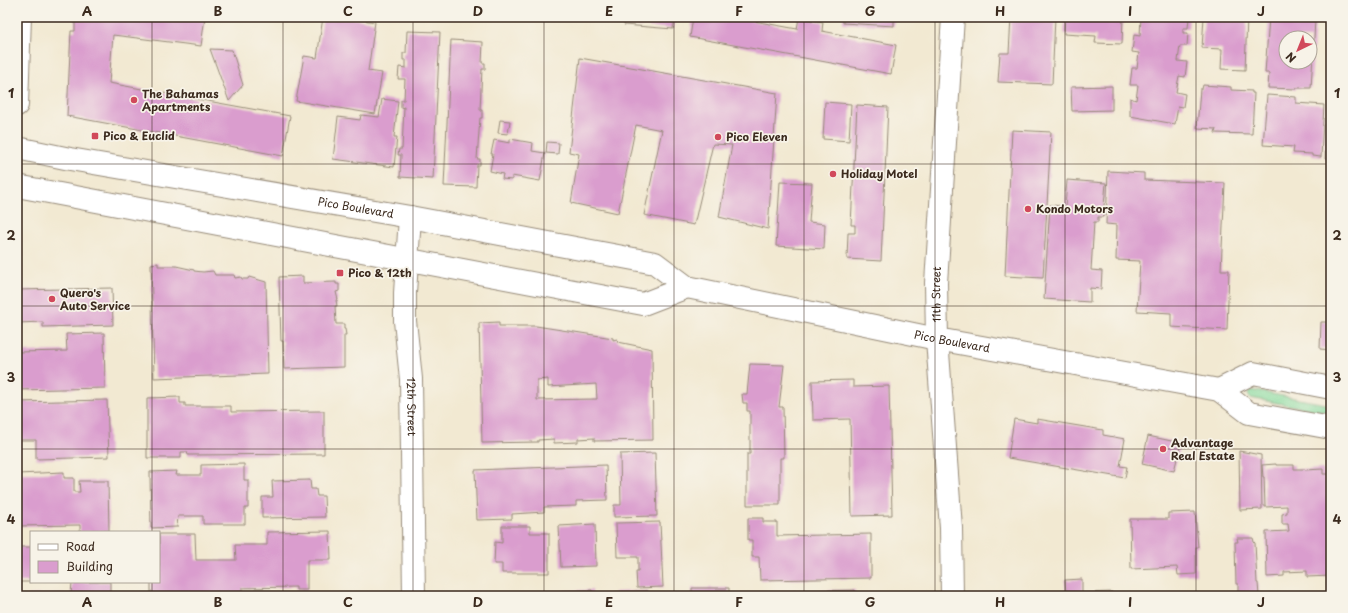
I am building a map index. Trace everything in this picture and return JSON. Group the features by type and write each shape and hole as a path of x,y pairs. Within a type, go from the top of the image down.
{"main road":[{"path":"17,105 20,17"},
{"name":"11th Street","path":"952,596 951,528 937,339 936,283 953,17"},
{"name":"Pico Boulevard","path":"17,148 70,159 410,217 655,263 687,287 937,339 1219,390 1249,413 1331,428"},
{"path":"17,186 644,304 687,287"},
{"name":"12th Street","path":"410,217 405,321 410,379 414,596"},
{"path":"1219,390 1253,373 1331,388"}],"green space":[{"path":"1251,390 1331,405 1331,413 1250,398 1248,394"}],"building":[{"name":"The Bahamas Apartments","path":"75,17 205,17 201,46 113,35 109,83 290,116 283,156 67,116 71,31 75,31"},
{"path":"323,17 342,17 375,22 368,71 382,73 375,114 296,101 304,56 317,58"},
{"path":"625,17 675,17 673,29 624,25"},
{"path":"693,17 732,17 797,29 799,18 823,22 822,31 896,45 891,74 690,37"},
{"path":"843,17 894,17 894,26 843,23"},
{"path":"1011,17 1055,17 1052,84 998,82 1000,53 1009,53"},
{"path":"1065,17 1123,17 1122,44 1095,43 1096,36 1064,34"},
{"path":"1141,17 1189,18 1188,28 1183,28 1183,33 1188,33 1187,46 1180,46 1178,61 1187,62 1185,77 1179,76 1176,92 1185,94 1183,107 1178,106 1175,124 1130,116 1130,98 1136,100 1138,85 1130,85 1132,68 1137,68 1139,53 1132,52 1134,35 1140,36"},
{"path":"1204,17 1247,17 1245,70 1221,69 1222,49 1202,48"},
{"path":"1269,17 1301,17 1301,19 1315,20 1314,30 1278,30 1278,70 1312,70 1311,88 1268,88 1269,73 1265,73"},
{"path":"407,31 440,32 433,179 400,177 401,155 398,155 399,149 402,149 404,107 401,108 401,100 404,100 405,79 398,79 399,67 406,68 406,60 403,60 403,53 406,53"},
{"path":"451,40 483,42 482,63 485,63 485,69 482,69 480,110 482,110 482,118 480,118 477,159 480,159 480,165 477,165 476,187 444,186"},
{"path":"210,49 232,50 243,85 229,101"},
{"name":"Pico Eleven","path":"580,58 777,93 768,229 719,217 732,145 713,144 694,225 644,215 662,130 636,125 618,213 571,203 579,154 569,152"},
{"path":"1203,85 1231,87 1231,90 1252,91 1252,93 1254,93 1252,134 1215,133 1216,129 1197,128 1200,89 1202,89"},
{"path":"1112,86 1112,110 1072,111 1071,87"},
{"path":"1267,95 1296,97 1296,103 1324,105 1321,157 1312,156 1312,154 1293,153 1294,147 1263,145"},
{"path":"382,99 398,101 394,137 397,137 394,167 333,159 338,117 360,120 361,115 379,117"},
{"path":"825,102 851,104 849,141 823,139"},
{"path":"857,105 888,107 881,261 847,259 848,233 855,233 855,225 851,225"},
{"path":"500,120 510,121 508,134 498,133"},
{"path":"1012,130 1051,132 1043,278 1005,276"},
{"path":"1326,131 1331,131 1331,159 1325,159"},
{"path":"510,139 533,143 532,151 545,153 540,181 512,176 512,180 502,179 503,174 490,171 494,140 510,143"},
{"path":"547,142 559,143 558,154 546,153"},
{"path":"1108,171 1144,173 1144,180 1225,183 1221,270 1229,270 1227,330 1171,327 1171,313 1137,311 1140,261 1116,260 1117,225 1106,224"},
{"path":"1067,180 1106,183 1103,217 1098,217 1098,222 1094,222 1091,270 1102,271 1101,289 1090,288 1090,302 1044,299 1050,205 1065,206"},
{"path":"780,182 812,183 809,222 825,224 824,249 776,246"},
{"path":"158,263 158,266 176,266 203,272 213,271 215,275 234,275 235,278 241,277 242,279 248,279 249,277 266,282 268,374 154,378 151,264"},
{"path":"303,276 303,283 336,282 336,284 339,284 339,291 336,292 338,300 336,300 337,306 335,306 336,324 344,324 345,329 344,367 284,369 283,341 281,341 279,277"},
{"path":"112,288 113,325 43,327 43,322 17,323 17,290"},
{"path":"499,322 499,326 536,326 613,338 613,340 617,339 618,342 652,349 653,440 594,441 594,438 578,439 578,442 554,443 554,439 538,440 538,442 482,443 479,323","holes":["548,379 548,387 596,384 597,399 537,400 537,380"]},
{"path":"1321,322 1331,322 1331,350 1320,349"},
{"path":"104,333 105,388 17,390 17,352 67,351 66,334"},
{"path":"750,364 784,365 779,407 783,407 784,458 780,458 780,505 747,505 747,454 750,454 750,411 747,411 747,403 743,403 742,394 747,394"},
{"path":"853,380 853,387 889,386 892,515 852,516 850,419 813,420 812,381"},
{"path":"180,397 180,403 185,403 185,406 231,406 231,412 324,411 324,454 188,455 187,452 181,452 181,458 147,458 147,398"},
{"path":"107,400 109,457 36,459 36,440 19,440 17,438 17,402"},
{"path":"1014,419 1037,423 1037,419 1103,430 1103,435 1125,439 1120,466 1127,467 1125,478 1008,458"},
{"path":"1148,436 1181,443 1174,471 1142,464"},
{"path":"1239,451 1261,455 1262,509 1240,510"},
{"path":"655,453 657,516 614,517 614,505 621,505 620,454"},
{"path":"244,464 244,480 248,480 248,508 245,508 245,524 203,524 203,516 178,516 177,527 151,528 150,472 177,471 176,475 201,475 201,465"},
{"path":"606,465 607,500 576,501 576,506 544,507 544,512 512,514 512,519 477,520 475,470"},
{"path":"1262,465 1294,465 1294,469 1323,469 1323,474 1331,474 1331,576 1307,577 1307,571 1284,572 1284,576 1267,577 1266,532 1289,531 1288,524 1282,524 1282,514 1287,513 1287,506 1265,507"},
{"path":"64,472 64,478 74,478 74,492 80,492 79,481 108,481 109,531 80,531 80,525 17,526 17,474"},
{"path":"310,480 311,489 316,489 317,496 324,496 325,517 262,518 262,497 273,497 272,481"},
{"path":"1195,512 1198,547 1196,547 1196,574 1178,575 1177,567 1131,569 1130,519 1168,519 1168,513"},
{"path":"748,518 763,518 763,522 777,522 777,536 871,534 871,578 760,580 759,557 752,557 752,540 748,540"},
{"path":"660,522 663,587 637,588 636,571 638,571 638,557 617,557 616,523"},
{"path":"595,524 596,566 561,567 559,526"},
{"path":"502,526 530,526 530,533 549,533 549,573 502,573 502,564 494,564 495,542 502,543"},
{"path":"330,531 331,560 307,560 307,590 296,590 296,587 242,588 242,593 151,594 151,583 160,583 160,534 195,534 196,560 236,560 235,545 267,545 267,532"},
{"path":"1237,538 1253,538 1255,543 1259,596 1238,596 1238,584 1236,584 1235,542 1238,542"},
{"path":"17,547 30,547 30,582 17,582"},
{"path":"1082,579 1082,593 1112,592 1112,596 1047,596 1047,594 1066,593 1065,580"},
{"path":"72,583 110,583 110,596 28,596 28,595 71,594"},
{"path":"692,588 729,588 729,596 692,596"},
{"path":"592,590 592,596 561,596 561,591"},
{"path":"855,590 855,596 794,596 794,591"},
{"path":"648,591 648,596 611,596 615,595 615,592"}],"place":[{"name":"The Bahamas Apartments","path":"134,100"},
{"name":"Pico & Euclid","path":"95,136"},
{"name":"Pico Eleven","path":"718,137"},
{"name":"Holiday Motel","path":"833,174"},
{"name":"Kondo Motors","path":"1028,209"},
{"name":"Pico & 12th","path":"340,273"},
{"name":"Quero's Auto Service","path":"52,299"},
{"name":"Advantage Real Estate","path":"1163,449"}]}
